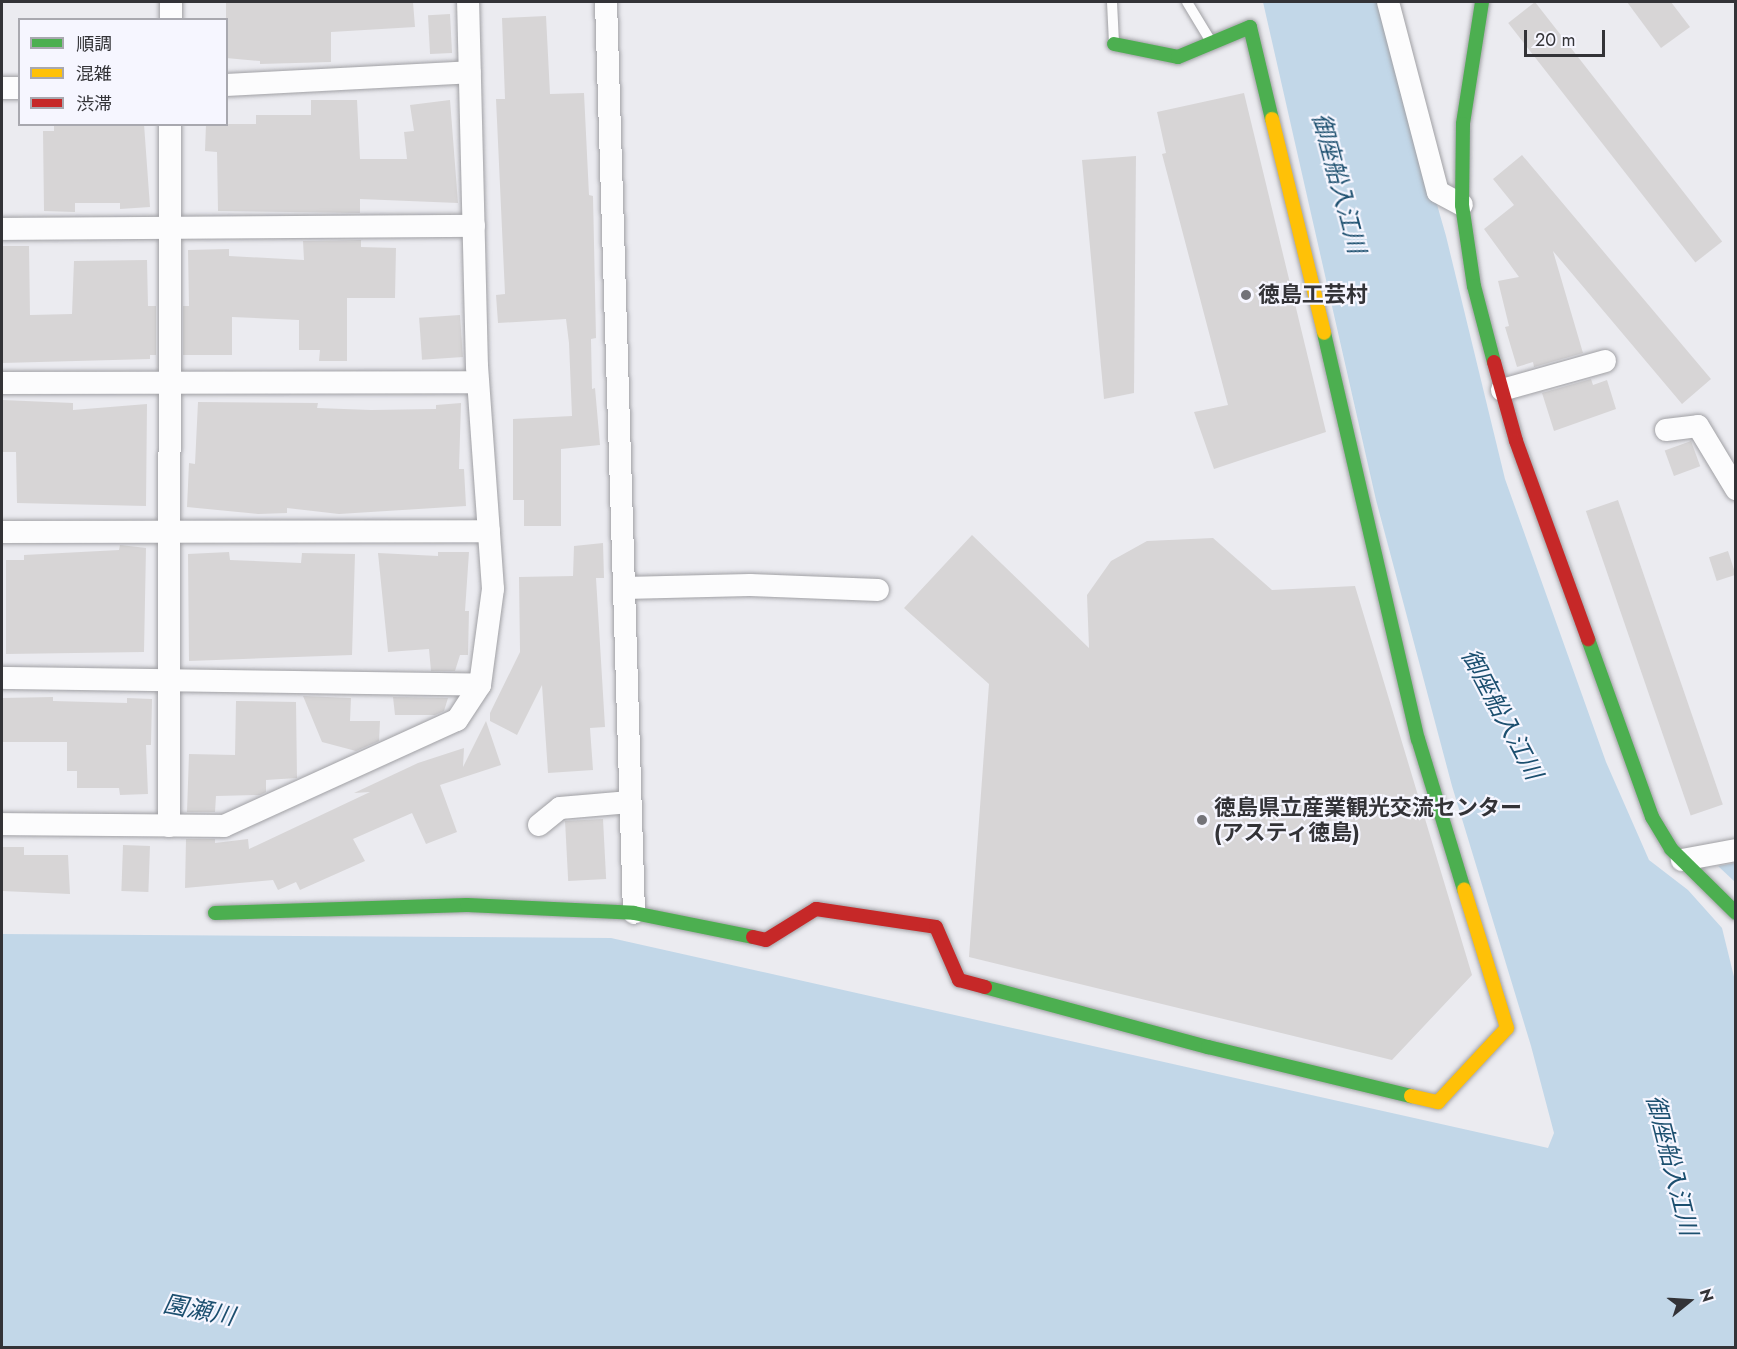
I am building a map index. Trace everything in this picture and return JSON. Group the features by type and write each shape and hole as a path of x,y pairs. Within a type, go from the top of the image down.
{"street":[{"path":"171,2 171,18"},
{"path":"2,824 224,826 457,720 480,685 493,589 478,382 468,2"},
{"path":"606,2 634,913"},
{"path":"1388,2 1438,192 1462,205"},
{"path":"1482,2 1463,124 1462,205 1474,286 1502,390 1530,484 1652,817 1687,865 1736,913"},
{"path":"215,913 467,905 634,913 766,940 816,909 936,927 958,980 1208,1047 1438,1102 1507,1028 1418,739 1366,502 1250,27 1178,57 1114,44"},
{"path":"228,85 470,72"},
{"path":"2,88 18,88"},
{"path":"169,826 170,126"},
{"path":"2,228 474,226"},
{"path":"1502,390 1605,361"},
{"path":"2,383 478,382"},
{"path":"1666,430 1698,426 1736,489"},
{"path":"2,532 489,531"},
{"path":"624,588 750,585 878,590"},
{"path":"2,678 480,685"},
{"path":"539,825 560,808 630,802"},
{"path":"1687,865 1736,850"}],"lane":[{"path":"1112,2 1114,44"},
{"path":"1187,2 1211,42"}],"water":[{"path":"1263,2 1379,2 1446,236 1505,479 1606,762 1649,860 1688,890 1722,928 1736,985 1735,1347 2,1348 2,934 611,938 1548,1148 1554,1133 1531,1046 1452,786 1376,500"},
{"path":"1736,863 1735,882 1718,866"}],"building":[{"path":"226,2 413,2 415,27 331,32 331,62 260,64 260,61 228,58 228,18 226,18"},
{"path":"1535,2 1722,242 1695,262 1508,23"},
{"path":"1627,2 1671,2 1690,27 1661,48"},
{"path":"450,14 452,53 430,54 428,15"},
{"path":"546,16 550,94 584,93 589,195 593,196 596,338 591,339 592,389 595,388 600,445 561,449 561,526 524,526 524,500 513,500 513,419 572,416 569,343 566,319 498,323 496,295 505,294 496,99 505,99 502,18"},
{"name":"徳島工芸村","path":"1244,93 1326,432 1214,469 1194,412 1228,405 1162,154 1166,153 1157,112"},
{"path":"311,100 357,100 360,159 407,159 404,132 414,131 410,105 450,100 458,203 360,199 360,213 218,211 217,152 205,151 206,126 256,124 256,115 311,115"},
{"path":"54,126 144,126 150,207 120,209 120,203 75,203 75,212 44,211 43,131 54,131"},
{"path":"1522,155 1711,379 1682,404 1553,251 1583,353 1534,367 1533,362 1517,367 1505,327 1509,326 1498,281 1519,277 1484,229 1514,205 1493,179"},
{"path":"1136,156 1134,393 1104,399 1082,160"},
{"path":"361,240 361,247 396,248 395,298 347,298 347,361 319,361 320,350 299,350 299,320 232,317 232,355 183,355 183,306 189,306 188,250 229,249 229,256 304,260 303,241"},
{"path":"2,246 29,246 30,315 72,314 74,261 147,260 148,306 156,306 156,355 150,355 150,359 2,363"},
{"path":"460,315 463,357 422,360 419,318"},
{"path":"1591,379 1593,385 1607,380 1616,409 1554,431 1542,393"},
{"path":"2,400 73,403 73,410 147,404 146,506 17,503 16,452 2,452"},
{"path":"198,402 318,403 317,408 371,410 436,409 436,405 461,403 459,469 464,469 466,506 339,514 287,508 287,513 258,514 187,507 189,463 195,464"},
{"path":"1691,441 1700,466 1674,476 1665,451"},
{"path":"1618,500 1723,804 1691,816 1586,511"},
{"name":"徳島県立産業観光交流センター (アスティ徳島)","path":"972,535 1089,648 1087,595 1111,561 1147,541 1213,538 1272,590 1355,586 1472,975 1392,1060 969,957 989,684 904,608"},
{"path":"603,543 604,578 596,578 605,727 590,728 593,770 548,773 542,685 517,735 490,721 490,713 520,652 519,577 573,576 574,546"},
{"path":"120,545 146,548 144,652 6,654 6,560 24,560 24,555 119,550"},
{"path":"1728,551 1736,575 1717,581 1709,557"},
{"path":"229,552 230,560 301,563 302,553 355,554 352,655 189,661 188,554"},
{"path":"438,552 469,552 465,611 469,611 468,655 460,655 455,671 431,671 429,649 388,652 378,553 438,556"},
{"path":"303,696 351,698 350,721 380,721 379,741 356,751 322,742"},
{"path":"53,697 53,701 127,703 127,698 152,699 151,745 146,745 148,794 120,795 119,788 77,788 77,771 67,771 67,742 2,742 2,698"},
{"path":"393,697 448,698 444,711 435,715 395,715"},
{"path":"236,701 296,702 297,778 266,780 266,792 260,795 216,796 215,812 187,812 189,754 235,755"},
{"path":"486,721 501,765 440,785 457,832 426,844 412,813 353,839 365,861 300,890 296,882 278,890 273,880 185,888 186,839 215,839 215,843 248,839 249,849 370,792 354,793 418,763 464,748 463,767"},
{"path":"603,819 606,879 568,881 565,821"},
{"path":"123,845 150,846 148,892 121,891"},
{"path":"2,847 24,847 24,855 68,855 70,894 2,891"}],"traffic: fast":[{"path":"1482,2 1463,124 1462,205 1474,286 1494,362"},
{"path":"1114,44 1178,57 1250,27 1272,119"},
{"path":"1324,333 1418,739 1464,889"},
{"path":"1588,639 1652,817 1671,849 1736,913"},
{"path":"215,913 467,905 634,913 753,937"},
{"path":"985,987 1208,1047 1411,1096"}],"traffic: slow":[{"path":"1272,119 1324,333"},
{"path":"1411,1096 1438,1102 1507,1028 1464,889"}],"traffic: jam":[{"path":"1494,362 1516,441 1588,639"},
{"path":"753,937 766,940 816,909 936,927 959,980 985,987"}],"place":[{"name":"徳島工芸村","path":"1246,295"},
{"name":"徳島県立産業観光交流センター (アスティ徳島)","path":"1202,820"}],"water label":[{"name":"御座船入江川","path":"1339,183"},
{"name":"御座船入江川","path":"1502,714"},
{"name":"御座船入江川","path":"1672,1165"},
{"name":"園瀬川","path":"199,1310"}]}
